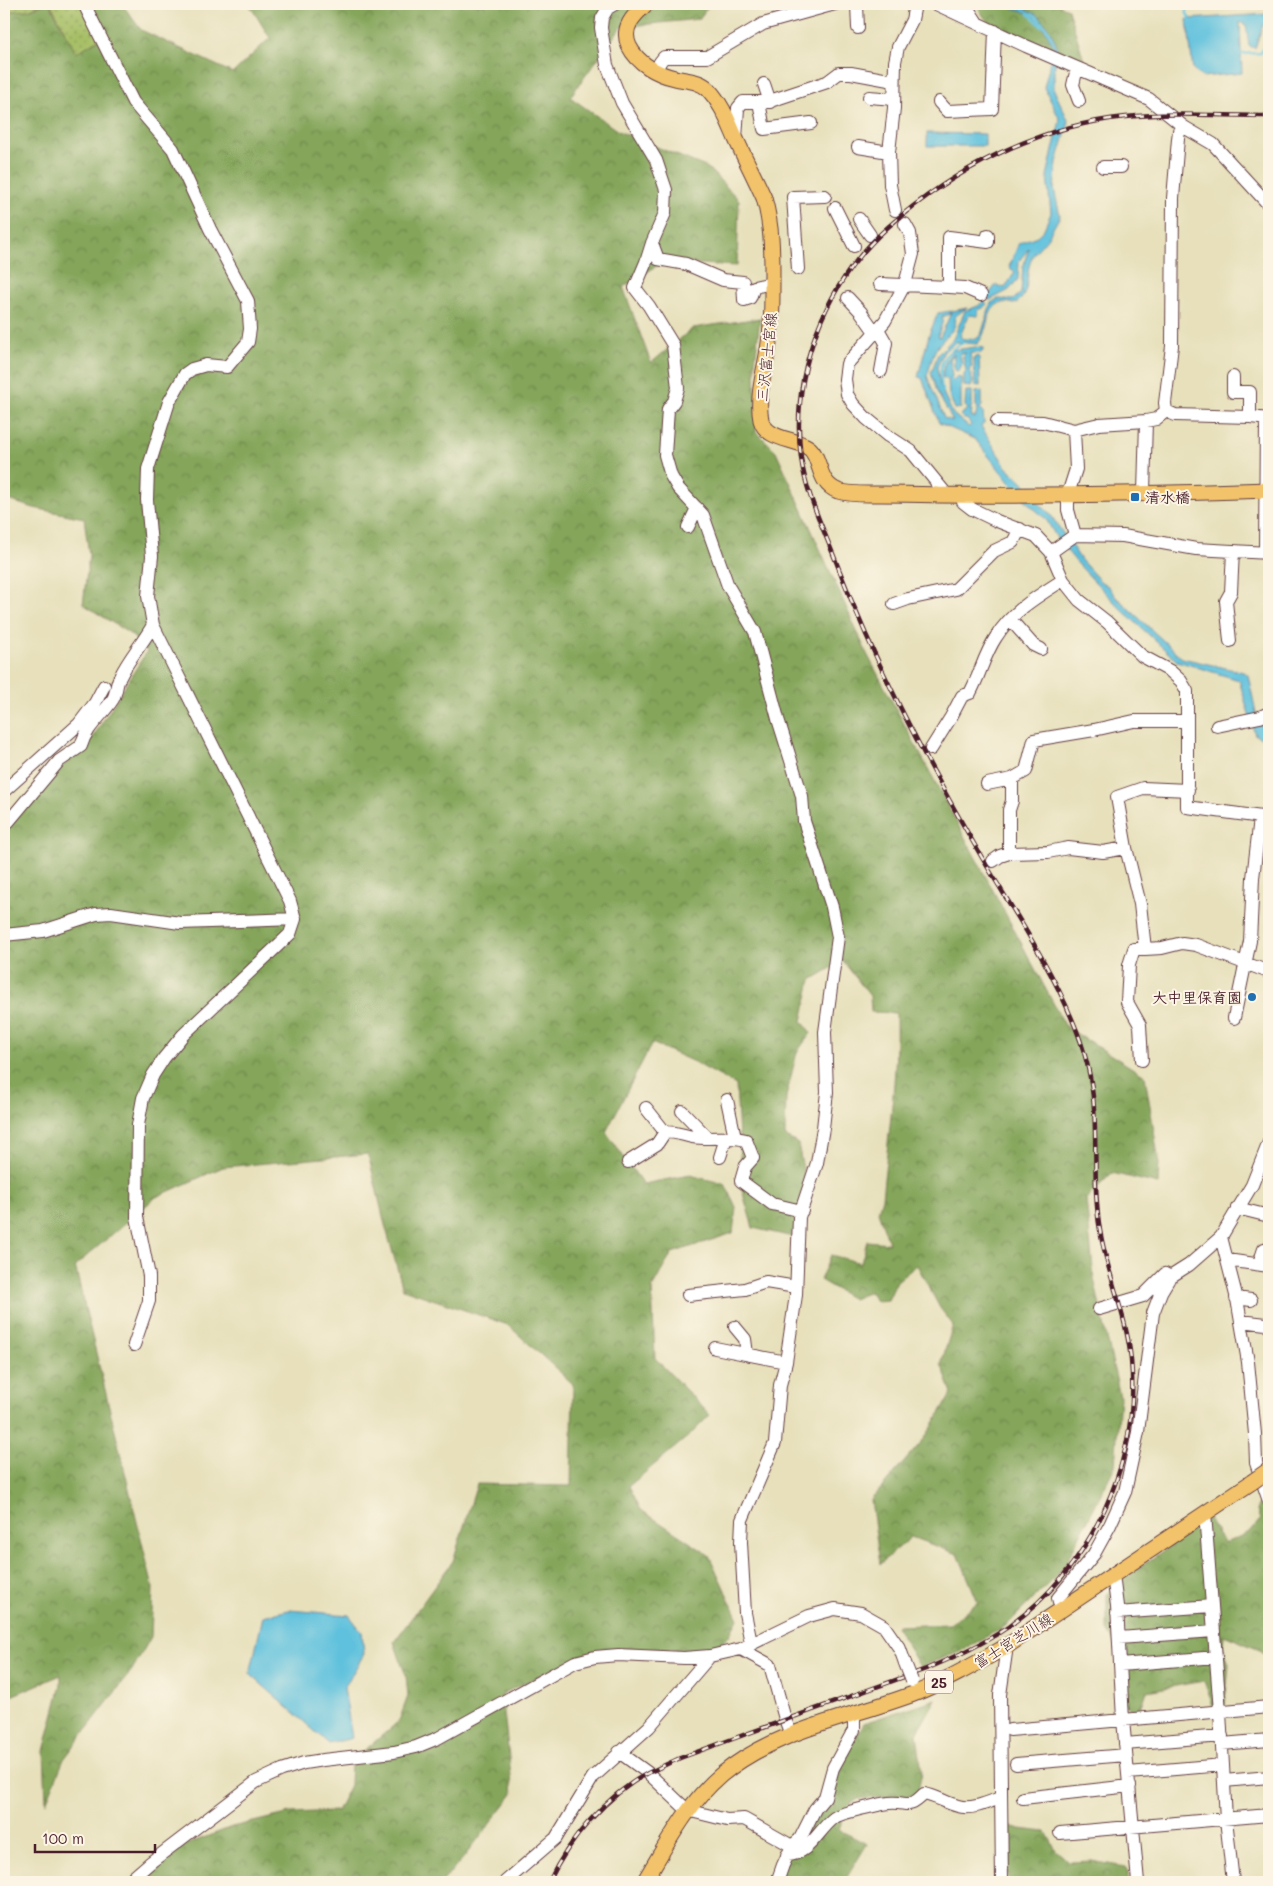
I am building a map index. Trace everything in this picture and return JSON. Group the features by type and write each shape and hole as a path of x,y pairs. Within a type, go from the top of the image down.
{"main road":[{"name":"三沢富士宮線","path":"646,4 633,17 627,28 626,38 630,48 642,63 656,71 704,85 721,105 764,198 773,248 771,329 760,406 762,422 769,432 808,447 813,452 822,477 830,487 838,491 854,494 947,495 1267,490"},
{"name":"富士宮芝川線","path":"644,1882 687,1810 720,1776 739,1762 758,1750 791,1735 854,1714 914,1687 968,1669 1007,1646 1269,1470"}],"street":[{"path":"84,4 133,102 173,149 210,229 248,301 250,329 248,342 227,367 206,365 192,369 185,374 169,402 148,469 147,500 152,556 148,596 153,625 290,901 295,919 290,934 183,1035 153,1075 143,1098 138,1125 137,1217 149,1276 149,1301 134,1345"},
{"path":"615,4 608,8 602,18 601,28 607,64 622,103 656,160 666,190 665,213 635,288 654,313 673,345 678,388 674,401 668,409 665,455 671,476 678,488 703,515 728,586 755,632 778,719 802,796 804,821 832,907 837,931 825,1032 827,1092 823,1128 817,1163 799,1217 796,1287 786,1362 780,1385 775,1443 742,1520 741,1542 746,1646 770,1665 791,1735"},
{"path":"656,71 664,57 707,57 763,24 834,4"},
{"path":"857,4 858,28"},
{"path":"895,210 890,185 889,152 894,81 898,47 912,20 915,4"},
{"path":"936,4 1149,99 1184,127 1213,144 1269,205"},
{"path":"965,4 976,21"},
{"path":"939,102 947,111 992,109 995,31"},
{"path":"1077,68 1073,85 1079,101"},
{"path":"736,139 738,108 743,102 765,102 827,82 839,73 851,73 894,81"},
{"path":"764,84 764,129 811,123"},
{"path":"869,97 894,99"},
{"path":"1166,411 1165,403 1172,346 1173,198 1179,131 1184,127"},
{"path":"858,148 889,152"},
{"path":"1103,167 1121,167"},
{"path":"798,269 793,197 824,196"},
{"path":"835,208 854,246"},
{"path":"860,219 870,235"},
{"path":"905,224 910,233 913,254 904,284 885,321 847,364 845,379 847,394 853,404 866,418 888,436 912,451 947,495"},
{"path":"949,287 949,237 988,242 988,235"},
{"path":"652,243 658,259 686,264 723,280 743,282 744,300 750,298 754,286 772,283"},
{"path":"880,284 965,288 981,295"},
{"path":"848,298 886,343 881,372"},
{"path":"1233,377 1233,392 1250,392 1250,417"},
{"path":"964,495 963,502 972,509 1036,536 1063,543 1123,536 1196,549 1267,552 1268,419 1175,415 1166,411"},
{"path":"997,421 1043,422 1074,430 1099,424 1156,419 1166,411"},
{"path":"1144,492 1146,421"},
{"path":"1074,430 1076,469 1068,494 1068,510 1063,543 1063,580 1079,600 1107,622 1142,656 1170,672 1181,681 1187,691 1187,807 1265,818 1253,878 1250,941 1234,1018"},
{"path":"688,527 697,508"},
{"path":"894,604 956,588 994,551 1013,542 1020,529"},
{"path":"1230,641 1226,601 1231,592 1233,551"},
{"path":"931,749 951,718 962,696 970,693 995,637 1028,602 1063,580"},
{"path":"1010,619 1032,645 1041,649"},
{"path":"4,827 59,761 81,746 84,736 114,697 119,677 133,654 144,642 153,625"},
{"path":"4,791 79,724 104,686"},
{"path":"1217,726 1265,715"},
{"path":"987,784 1012,779 1026,771 1034,740 1134,721 1187,721"},
{"path":"1009,853 1008,810 1012,802 1012,779"},
{"path":"1145,949 1140,904 1126,848 1117,796 1143,788 1188,790"},
{"path":"993,861 1009,853 1048,852 1068,848 1103,852 1126,848"},
{"path":"4,935 42,931 96,914 111,913 180,923 295,919"},
{"path":"1142,1060 1140,1025 1127,1002 1129,965 1134,949 1162,948 1182,943 1196,946 1269,972"},
{"path":"720,1157 730,1137 726,1100"},
{"path":"646,1108 665,1132"},
{"path":"682,1111 707,1137"},
{"path":"665,1132 678,1132 693,1137 730,1137 746,1140 751,1148 753,1158 745,1167 741,1181 772,1204 802,1211"},
{"path":"628,1162 657,1144 665,1132"},
{"path":"1061,1610 1058,1598 1094,1554 1125,1492 1138,1432 1153,1313 1161,1292 1170,1277 1189,1265 1221,1237 1252,1185 1269,1142"},
{"path":"1237,1208 1269,1216"},
{"path":"1221,1237 1236,1298 1248,1362 1256,1464 1269,1501"},
{"path":"1227,1260 1264,1265 1264,1249"},
{"path":"1099,1309 1143,1296 1165,1274 1170,1277"},
{"path":"688,1295 745,1289 766,1282 796,1287"},
{"path":"1236,1298 1251,1300"},
{"path":"1240,1321 1266,1324 1269,1327"},
{"path":"734,1326 745,1339 747,1354"},
{"path":"715,1348 786,1362"},
{"path":"1205,1513 1226,1819 1233,1882"},
{"path":"1113,1575 1119,1638 1123,1720 1138,1882"},
{"path":"1117,1612 1212,1606"},
{"path":"128,1882 147,1865 256,1782 282,1770 304,1763 394,1752 416,1747 438,1738 508,1698 582,1660 618,1655 684,1658 710,1656 746,1646 809,1616 835,1609 861,1613 884,1626 900,1649 914,1687"},
{"path":"1119,1638 1214,1632"},
{"path":"1002,1882 1000,1695 1007,1646"},
{"path":"505,1882 556,1838 593,1777 649,1727 710,1656"},
{"path":"1120,1665 1216,1657"},
{"path":"1010,1730 1269,1706"},
{"path":"777,1882 789,1851 800,1839 815,1809 824,1797 833,1768 854,1730 854,1714"},
{"path":"1016,1764 1126,1749 1222,1740 1269,1740"},
{"path":"619,1752 648,1773 687,1810 727,1820 744,1819 797,1855 804,1850 833,1818 842,1812 890,1803 914,1804 924,1794 932,1795 960,1807 974,1807 1000,1798"},
{"path":"1128,1773 1223,1765"},
{"path":"1224,1781 1269,1777"},
{"path":"1023,1798 1130,1786"},
{"path":"1060,1833 1269,1815"}],"green space":[{"path":"4,4 41,4 28,10 4,12"},
{"path":"50,4 76,53 101,38 86,4 122,4 141,30 233,73 270,38 249,4 710,4 699,19 621,27 570,97 618,131 708,168 739,200 737,266 663,262 623,287 651,363 693,328 760,318 755,363 756,431 776,451 868,656 1066,1027 1145,1076 1159,1162 1158,1184 1112,1173 1086,1199 1094,1279 1120,1397 1115,1466 1063,1569 1007,1625 961,1651 920,1667 896,1626 950,1624 978,1602 958,1554 911,1537 880,1564 871,1500 925,1438 952,1393 941,1364 953,1325 940,1308 917,1265 897,1281 888,1300 876,1301 870,1292 853,1299 820,1280 831,1255 861,1263 867,1241 889,1243 878,1212 882,1198 892,1106 896,1059 896,1013 871,1012 870,996 843,961 811,980 802,1021 811,1033 797,1052 786,1097 785,1136 798,1144 810,1204 793,1237 753,1228 742,1190 736,1085 694,1062 652,1043 606,1132 643,1184 690,1175 725,1184 736,1207 733,1233 672,1253 652,1288 655,1358 710,1415 691,1434 629,1486 641,1510 709,1555 738,1619 729,1636 713,1650 604,1649 589,1652 502,1694 513,1794 442,1882 143,1882 160,1864 185,1845 232,1827 291,1813 337,1811 350,1785 351,1762 399,1721 408,1696 406,1676 394,1642 453,1561 477,1484 571,1486 573,1384 508,1325 403,1289 368,1154 223,1167 156,1197 75,1266 153,1588 151,1637 132,1670 64,1759 46,1803 44,1751 61,1685 61,1675 4,1699 4,823 93,737 147,651 130,634 83,604 89,555 84,518 34,508 4,499 4,12 28,10"},
{"path":"51,4 86,4 101,38 76,53"},
{"path":"975,4 1057,4 1068,9 1086,66 987,21"},
{"path":"1262,1497 1269,1508 1269,1661 1262,1651 1224,1635 1223,1646 1229,1664 1225,1705 1213,1706 1204,1681 1147,1691 1140,1711 1134,1714 1122,1700 1122,1655 1107,1630 1107,1594 1133,1572 1209,1518 1218,1535 1225,1543 1250,1532 1260,1520 1257,1511"},
{"path":"936,1699 917,1733 922,1773 917,1795 858,1799 846,1808 839,1830 867,1844 844,1882 772,1882 864,1723"},
{"path":"1010,1826 1046,1832 1056,1850 1069,1862 1092,1861 1125,1867 1128,1878 1126,1882 1011,1882 1007,1873 1008,1830"}],"water":[{"path":"1007,4 1015,4 1038,15 1051,31 1058,48 1054,71 1054,90 1069,122 1057,162 1054,189 1060,216 1032,259 1025,291 1019,301 1014,304 997,304 990,315 982,338 977,344 956,342 944,351 937,367 940,386 953,414 969,427 971,425 967,419 960,415 968,409 965,406 966,391 972,391 972,406 970,409 972,412 971,416 975,418 978,408 976,406 976,392 982,391 982,406 980,408 983,411 984,424 981,426 1006,467 1023,482 1036,500 1050,514 1081,560 1100,581 1109,587 1115,596 1182,658 1243,672 1248,675 1257,717 1266,735 1269,736 1269,742 1255,735 1239,680 1177,661 1119,607 1078,564 1058,540 1046,519 1010,483 975,439 939,423 922,378 918,377 929,335 938,313 951,311 950,314 942,317 943,320 938,336 940,337 952,311 967,308 955,316 955,325 936,349 927,376 944,418 953,421 937,392 931,373 938,354 953,339 965,311 978,306 984,301 987,304 978,310 978,316 969,315 960,336 963,339 976,339 981,335 991,303 998,299 1013,300 1021,293 1023,266 1029,248 1019,261 1018,279 1009,290 990,300 986,298 996,285 1005,288 1015,272 1009,267 1019,243 1037,236 1044,229 1051,213 1047,176 1060,120 1044,87 1054,47 1044,29 1034,17"},
{"path":"1269,14 1269,21 1263,25 1255,48 1249,46 1246,25 1240,22 1242,73 1202,77 1193,70 1187,19"},
{"path":"927,133 985,134 985,146 927,146"},
{"path":"983,348 983,351 981,353 970,353 972,367 969,369 973,382 971,387 964,386 964,374 966,371 963,356 966,353 960,353 962,364 959,371 956,371 954,367 954,354 950,359 951,379 954,380 957,376 961,378 961,408 955,409 949,395 948,379 943,378 944,366 954,350"},
{"path":"979,356 980,386 975,385 974,359"},
{"path":"289,1610 349,1615 362,1632 364,1654 344,1688 352,1738 329,1744 250,1674 263,1616"}],"waterway":[{"path":"1186,4 1187,14 1191,21"},
{"path":"1028,13 1042,26"},
{"path":"1239,54 1261,53 1269,36"},
{"path":"942,391 941,366 943,360 951,350 966,341"}],"railway":[{"path":"549,1882 567,1850 590,1820 603,1806 648,1773 680,1758 926,1669 978,1645 1008,1627 1038,1603 1064,1575 1086,1543 1104,1510 1118,1474 1128,1436 1132,1398 1131,1360 1125,1327 1100,1230 1096,1185 1094,1108 1087,1062 1072,1019 1051,975 938,780 901,710 867,638 816,512 803,471 799,426 801,394 807,362 817,332 830,302 846,275 888,227 914,206 969,169 1029,140 1093,122 1126,117 1162,115 1269,116"}],"place":[{"name":"清水橋","path":"1135,497"},
{"name":"大中里保育園","path":"1252,997"}]}
